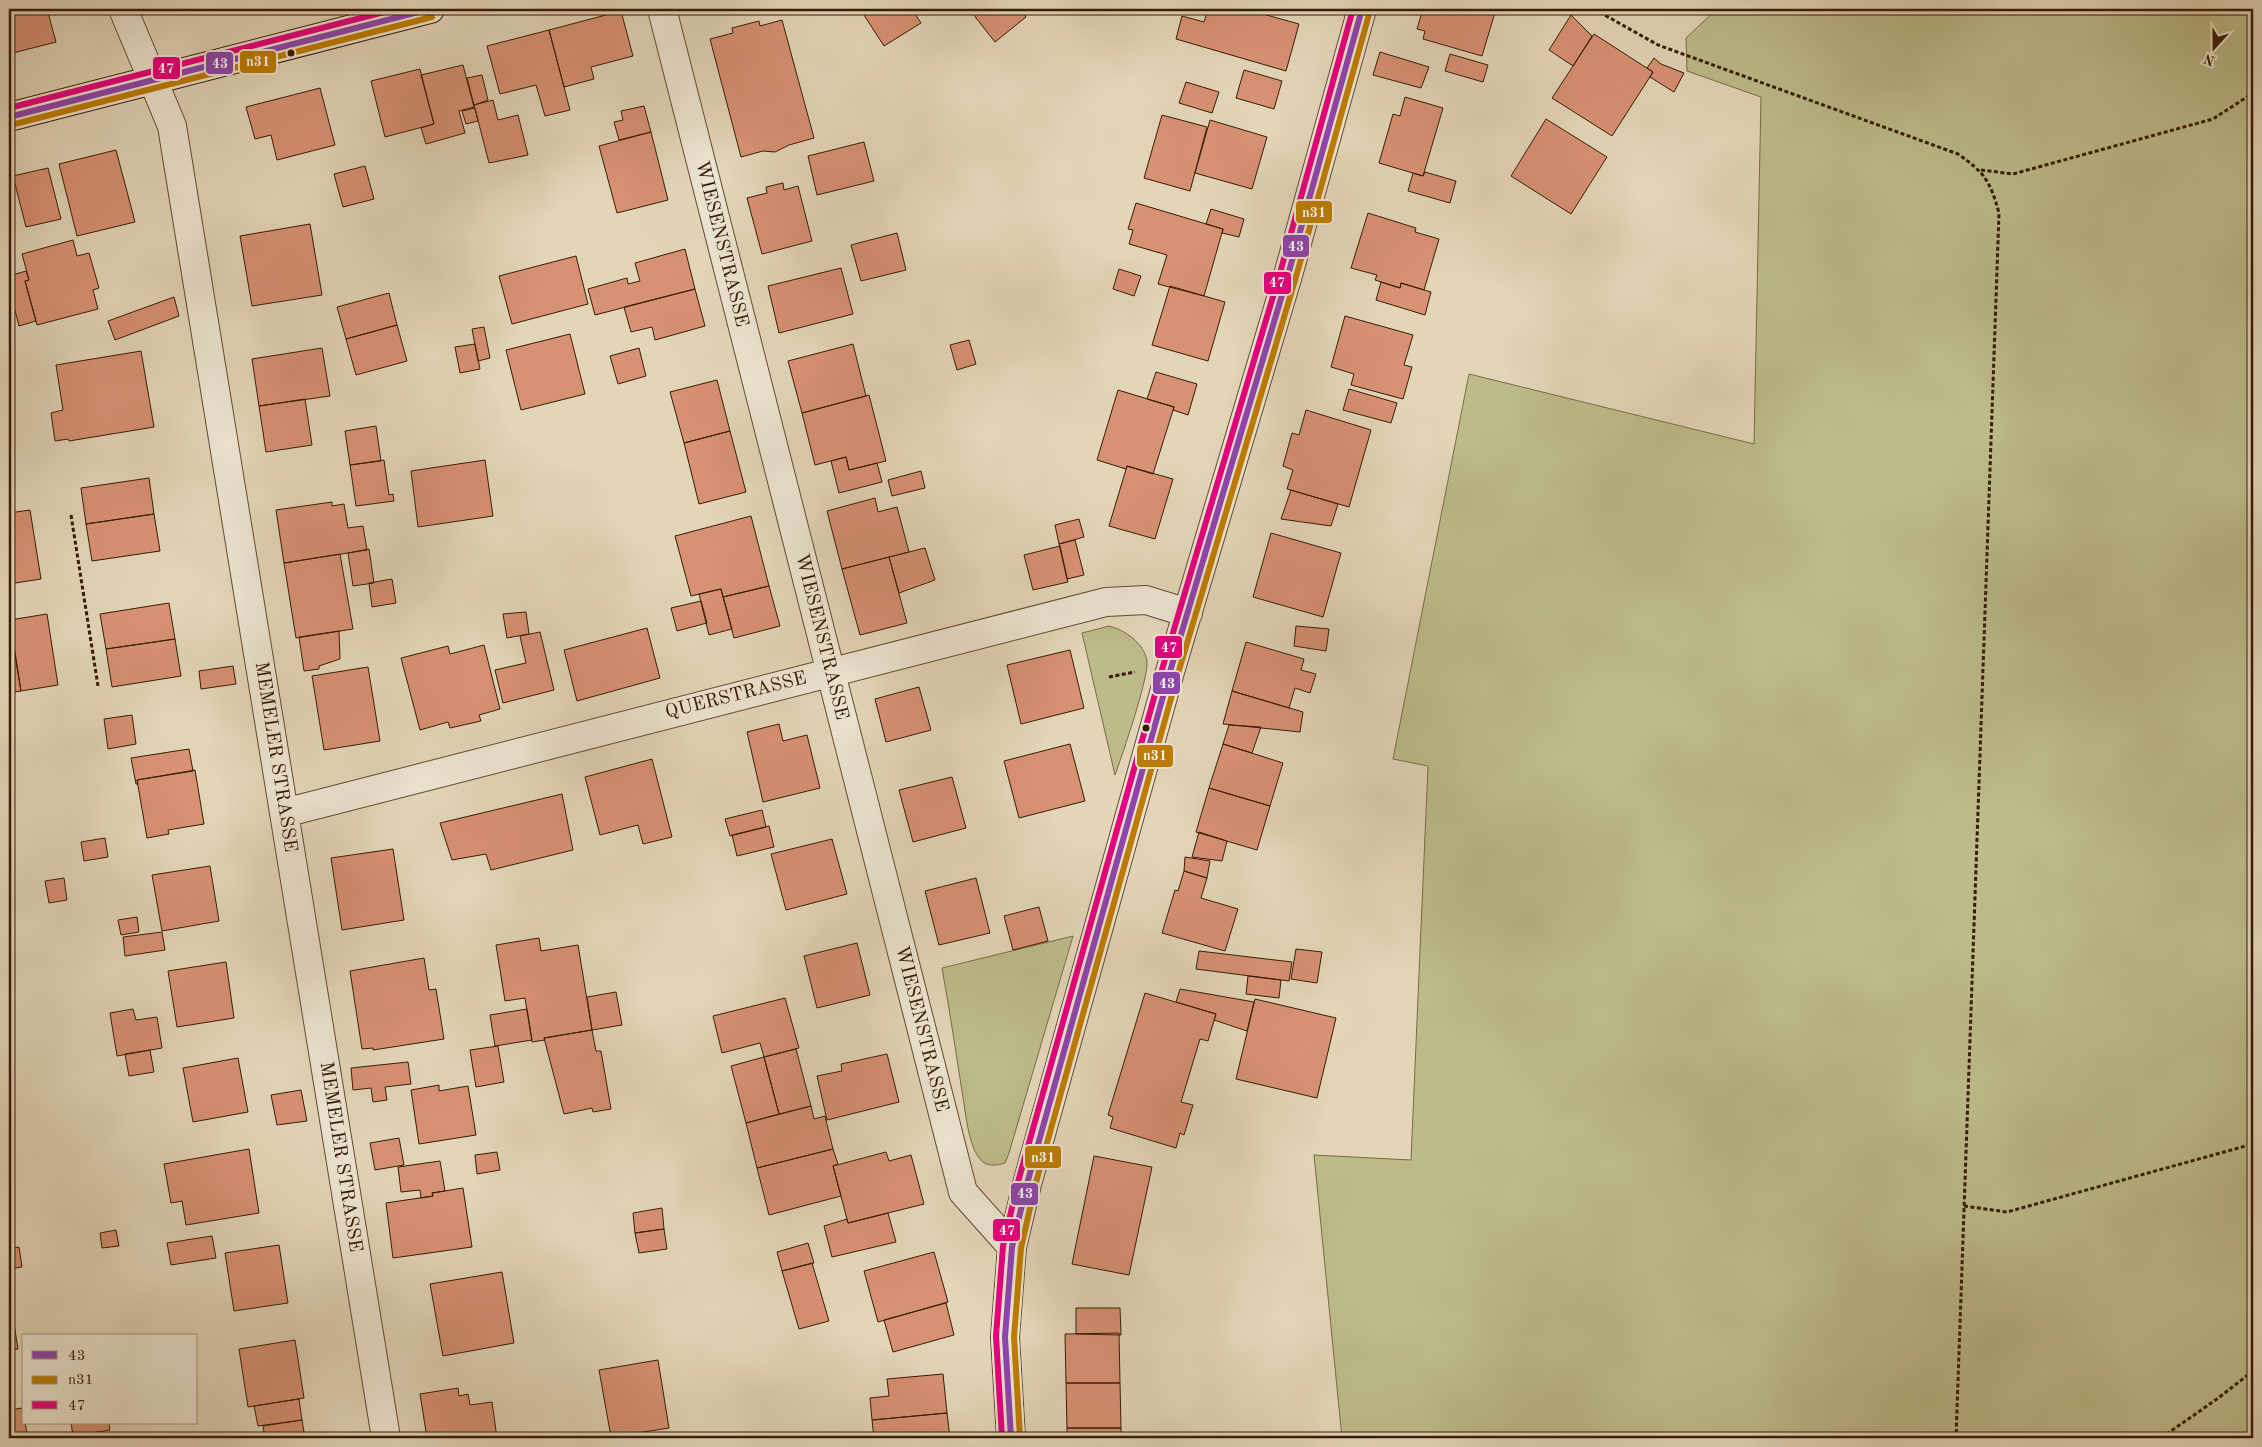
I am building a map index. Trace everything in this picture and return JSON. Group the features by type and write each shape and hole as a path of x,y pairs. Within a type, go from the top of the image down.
{"street":[{"name":"MEMELER STRASSE","path":"122,9 154,79 172,126 386,1438"},
{"path":"9,117 430,9"},
{"name":"WIESENSTRASSE","path":"662,9 963,1192 1012,1247"},
{"path":"1011,1438 1005,1337 1012,1247 1029,1174 1188,613 1288,275 1362,9"},
{"name":"QUERSTRASSE","path":"284,813 1106,602 1146,600 1188,613"}],"path":[{"path":"1594,9 1658,44 1958,154 1980,170 1992,190 1998,213 1956,1438"},
{"path":"1980,170 2013,174 2213,119 2253,93"},
{"path":"71,515 98,686"},
{"path":"1964,1206 2007,1212 2253,1144"},
{"path":"2161,1438 2217,1400 2253,1371"}],"shaded area":[{"path":"1717,9 2253,9 2253,1438 1342,1438 1314,1155 1411,1160 1428,766 1393,759 1469,374 1754,444 1761,97 1687,71 1686,38"},
{"path":"1109,626 1133,638 1142,648 1147,661 1140,699 1115,775 1082,633"},
{"path":"1073,936 1009,1153 1005,1163 988,1165 980,1159 969,1134 942,968"}],"building":[{"path":"9,9 47,9 56,42 9,54"},
{"path":"860,9 912,9 921,23 884,46"},
{"path":"969,9 1020,9 1026,17 995,42"},
{"path":"1208,9 1245,9 1299,24 1286,71 1176,39 1182,16 1204,22"},
{"path":"1423,9 1496,9 1482,56 1423,39 1425,31 1417,29"},
{"path":"621,11 633,56 591,67 594,79 564,87 549,30"},
{"path":"1571,15 1592,36 1573,66 1549,50"},
{"path":"782,20 814,138 789,145 775,152 763,151 741,157 710,39 733,33 732,28 759,21 760,26"},
{"path":"549,30 570,110 545,116 536,85 500,94 487,46"},
{"path":"1594,34 1653,72 1612,136 1552,98"},
{"path":"1380,52 1429,67 1421,88 1373,75"},
{"path":"1450,54 1488,65 1483,82 1445,71"},
{"path":"1654,58 1661,64 1684,73 1674,92 1650,77 1653,72 1647,68"},
{"path":"463,65 474,107 459,111 465,133 426,144 421,128 434,124 421,75"},
{"path":"420,69 434,124 385,137 371,81"},
{"path":"1244,70 1282,81 1274,109 1236,98"},
{"path":"482,75 488,100 474,105 467,78"},
{"path":"1186,82 1219,92 1212,113 1179,103"},
{"path":"320,88 335,145 277,160 271,135 255,139 246,107"},
{"path":"1405,97 1443,108 1423,176 1379,163 1393,114 1400,116"},
{"path":"493,100 498,120 518,115 528,155 489,163 474,105"},
{"path":"644,106 651,132 619,140 614,122 623,120 621,111"},
{"path":"475,108 478,121 466,124 462,111"},
{"path":"1162,115 1207,127 1190,191 1144,178"},
{"path":"1546,119 1607,157 1571,214 1511,176"},
{"path":"1210,120 1267,137 1252,189 1195,173"},
{"path":"651,132 668,200 617,213 599,146"},
{"path":"864,142 874,181 817,195 808,156"},
{"path":"116,150 135,222 77,236 59,164"},
{"path":"365,166 374,199 343,207 334,174"},
{"path":"48,168 61,219 26,227 13,176"},
{"path":"1425,172 1456,181 1450,203 1408,191 1413,173 1423,176"},
{"path":"783,183 784,190 798,186 812,241 762,254 747,198 767,193 766,187"},
{"path":"1136,203 1223,229 1204,296 1158,284 1167,255 1129,244 1133,230 1128,229"},
{"path":"1211,209 1244,219 1239,237 1222,233 1223,229 1206,224"},
{"path":"1368,213 1416,228 1415,232 1439,239 1424,290 1401,283 1400,288 1375,280 1377,275 1351,268"},
{"path":"310,224 322,295 252,306 240,236"},
{"path":"897,233 906,270 861,281 851,245"},
{"path":"73,240 77,256 89,253 99,288 93,290 98,309 37,325 25,281 29,280 22,254"},
{"path":"685,249 695,289 595,315 588,289 627,278 628,284 640,281 635,263"},
{"path":"576,256 588,304 512,324 499,276"},
{"path":"841,268 853,314 779,333 768,286"},
{"path":"1119,269 1141,276 1134,296 1113,289"},
{"path":"26,271 29,280 25,281 36,321 19,326 9,287 9,276"},
{"path":"1381,282 1400,288 1401,283 1431,292 1425,315 1376,300"},
{"path":"1170,286 1225,302 1208,361 1152,345"},
{"path":"695,289 705,326 655,340 652,327 631,332 624,307"},
{"path":"389,293 397,325 346,339 337,307"},
{"path":"174,297 179,316 115,340 108,321"},
{"path":"1345,316 1413,335 1404,365 1412,367 1403,399 1351,385 1354,374 1331,367"},
{"path":"397,325 407,361 356,375 346,339"},
{"path":"484,327 490,358 478,361 472,329"},
{"path":"570,334 585,394 521,410 506,350"},
{"path":"969,340 976,364 957,370 950,345"},
{"path":"475,344 480,369 460,373 455,347"},
{"path":"853,344 866,396 802,413 788,361"},
{"path":"322,348 330,396 259,406 252,359"},
{"path":"639,348 646,376 618,384 610,356"},
{"path":"141,351 154,427 69,441 68,439 55,441 51,413 63,410 56,365"},
{"path":"1156,372 1197,384 1188,415 1173,410 1174,407 1147,399"},
{"path":"717,380 730,431 684,443 670,392"},
{"path":"1349,389 1397,403 1391,423 1343,410"},
{"path":"1118,390 1174,407 1153,474 1127,466 1126,469 1097,460"},
{"path":"869,395 886,461 849,470 846,457 815,465 802,413"},
{"path":"305,399 312,445 266,452 259,406"},
{"path":"1306,410 1371,430 1349,507 1287,489 1293,470 1283,466 1292,433 1299,435"},
{"path":"376,426 381,461 350,465 345,431"},
{"path":"730,431 746,492 699,504 684,443"},
{"path":"846,457 849,470 877,463 882,482 839,493 831,461"},
{"path":"384,460 389,495 393,494 394,501 356,506 350,465"},
{"path":"485,460 493,516 418,527 411,471"},
{"path":"1127,466 1173,479 1155,539 1109,526"},
{"path":"921,471 925,488 892,496 888,480"},
{"path":"149,478 154,514 86,524 81,488"},
{"path":"1291,490 1338,504 1331,526 1281,519"},
{"path":"875,498 878,512 897,507 909,552 842,569 827,511"},
{"path":"332,502 332,506 344,504 348,528 363,526 367,550 284,563 276,510"},
{"path":"30,510 41,579 9,584 9,513"},
{"path":"154,514 160,551 92,561 86,524"},
{"path":"751,516 769,586 723,597 721,589 691,596 675,536"},
{"path":"1079,519 1084,537 1059,544 1055,525"},
{"path":"1271,533 1341,553 1323,617 1253,597"},
{"path":"1075,540 1084,575 1067,579 1059,544"},
{"path":"1060,546 1068,582 1033,590 1024,555"},
{"path":"925,548 935,580 899,593 889,557"},
{"path":"369,549 374,583 353,586 348,553"},
{"path":"340,554 353,629 296,638 284,563"},
{"path":"889,557 907,623 860,635 842,569"},
{"path":"392,579 396,603 372,607 369,583"},
{"path":"769,586 780,626 734,638 723,597"},
{"path":"721,589 732,629 709,635 699,594"},
{"path":"701,601 707,623 677,631 671,608"},
{"path":"169,603 175,639 106,649 100,614"},
{"path":"526,612 529,634 507,638 503,614"},
{"path":"47,614 58,685 21,691 10,620"},
{"path":"9,620 21,691 9,693"},
{"path":"1296,626 1329,629 1326,651 1294,646"},
{"path":"647,628 660,678 577,701 564,650"},
{"path":"339,631 340,659 319,666 319,669 304,671 299,637"},
{"path":"540,632 554,690 503,703 495,670 526,663 520,636"},
{"path":"175,639 181,676 112,687 106,649"},
{"path":"1246,642 1304,659 1301,670 1316,674 1310,693 1295,688 1289,708 1232,691"},
{"path":"484,645 500,709 479,715 481,721 450,728 448,722 420,730 401,658 448,646 450,654"},
{"path":"1070,650 1084,708 1021,724 1007,665"},
{"path":"233,666 236,684 201,689 199,671"},
{"path":"368,667 380,741 324,750 312,676"},
{"path":"919,687 931,730 886,742 875,699"},
{"path":"1232,691 1303,712 1300,732 1223,724"},
{"path":"132,715 136,744 108,749 104,719"},
{"path":"779,724 783,741 807,735 820,788 763,802 747,732"},
{"path":"1229,725 1261,727 1252,753 1223,744"},
{"path":"1070,744 1085,801 1019,818 1004,761"},
{"path":"1223,744 1283,763 1270,806 1209,788"},
{"path":"189,749 193,771 137,780 138,784 136,784 131,758"},
{"path":"652,759 672,837 643,844 638,825 600,835 585,777"},
{"path":"195,770 204,824 168,830 169,834 147,838 137,780"},
{"path":"952,777 966,828 913,842 899,790"},
{"path":"1209,788 1270,806 1257,850 1196,832"},
{"path":"562,794 573,850 491,870 486,854 452,860 440,823"},
{"path":"762,810 766,827 730,836 725,819"},
{"path":"769,826 774,847 737,856 732,835"},
{"path":"1199,832 1227,841 1222,861 1192,857"},
{"path":"105,838 108,857 84,861 81,842"},
{"path":"832,839 847,894 786,910 771,854"},
{"path":"393,849 404,920 342,930 331,858"},
{"path":"1185,857 1210,861 1207,878 1184,871"},
{"path":"210,866 219,921 162,931 152,875"},
{"path":"1184,871 1207,878 1201,898 1238,909 1225,951 1162,933 1175,890 1178,891"},
{"path":"64,878 67,900 49,903 45,881"},
{"path":"976,878 990,933 939,945 925,891"},
{"path":"1039,907 1048,941 1013,950 1004,916"},
{"path":"137,917 139,932 121,935 118,920"},
{"path":"162,932 165,950 125,956 123,937"},
{"path":"539,938 541,951 578,945 592,1030 544,1038 545,1040 532,1042 525,998 505,1001 496,945"},
{"path":"857,943 870,995 817,1008 804,956"},
{"path":"1296,949 1322,952 1317,983 1291,979"},
{"path":"1199,951 1292,962 1289,981 1196,969"},
{"path":"424,958 429,990 436,989 444,1039 373,1050 373,1048 362,1049 350,971"},
{"path":"226,962 234,1018 177,1027 168,971"},
{"path":"1248,976 1281,980 1279,998 1246,994"},
{"path":"1180,989 1254,1002 1247,1031 1214,1020 1216,1014 1176,1002"},
{"path":"616,992 622,1025 592,1030 587,997"},
{"path":"1145,993 1216,1014 1208,1041 1200,1039 1181,1102 1193,1105 1184,1135 1180,1133 1176,1148 1110,1128 1113,1117 1108,1115"},
{"path":"785,998 799,1048 764,1057 760,1043 722,1053 713,1016"},
{"path":"1255,999 1336,1018 1317,1098 1236,1079"},
{"path":"133,1009 136,1020 157,1017 162,1048 117,1056 110,1013"},
{"path":"527,1009 532,1040 495,1046 490,1015"},
{"path":"592,1030 596,1051 601,1051 611,1109 593,1112 592,1108 564,1114 544,1038"},
{"path":"498,1046 504,1082 476,1087 470,1050"},
{"path":"796,1049 811,1106 779,1114 764,1057"},
{"path":"150,1050 154,1072 129,1076 125,1054"},
{"path":"887,1054 899,1102 827,1120 817,1076 842,1071 841,1064"},
{"path":"764,1057 779,1114 746,1123 731,1066"},
{"path":"238,1058 248,1112 193,1122 183,1068"},
{"path":"408,1062 411,1084 385,1087 387,1100 373,1102 371,1088 353,1090 351,1068"},
{"path":"439,1085 439,1091 468,1086 476,1135 419,1144 411,1090"},
{"path":"301,1090 307,1121 277,1125 271,1095"},
{"path":"811,1106 814,1119 825,1116 833,1149 757,1168 746,1123"},
{"path":"399,1138 404,1165 375,1170 370,1143"},
{"path":"249,1149 259,1213 186,1225 182,1201 171,1203 164,1164"},
{"path":"833,1149 838,1164 833,1166 841,1196 769,1215 757,1168"},
{"path":"497,1152 500,1170 477,1174 475,1155"},
{"path":"886,1152 889,1161 911,1155 924,1204 848,1223 833,1166"},
{"path":"1094,1156 1152,1167 1129,1275 1072,1264"},
{"path":"440,1161 445,1191 432,1193 433,1196 421,1198 420,1190 401,1192 398,1167"},
{"path":"463,1188 472,1247 393,1258 386,1203 433,1196 432,1193"},
{"path":"662,1208 664,1229 635,1233 633,1213"},
{"path":"888,1213 896,1242 832,1257 824,1226 847,1219 848,1223"},
{"path":"664,1229 667,1249 639,1253 635,1233"},
{"path":"116,1230 119,1246 102,1248 100,1233"},
{"path":"212,1236 216,1258 171,1265 167,1243"},
{"path":"808,1243 814,1263 782,1271 777,1252"},
{"path":"279,1245 288,1303 234,1311 225,1253"},
{"path":"19,1247 22,1267 9,1269 9,1249"},
{"path":"934,1252 948,1302 878,1322 864,1271"},
{"path":"812,1263 829,1321 799,1329 782,1271"},
{"path":"502,1272 514,1343 443,1356 430,1284"},
{"path":"9,1292 18,1349 9,1350"},
{"path":"946,1303 954,1335 893,1352 884,1320"},
{"path":"1076,1308 1120,1308 1121,1335 1076,1334"},
{"path":"1119,1333 1120,1383 1066,1383 1065,1334"},
{"path":"295,1340 304,1398 248,1407 239,1349"},
{"path":"658,1360 669,1428 611,1437 599,1370"},
{"path":"943,1374 947,1413 872,1420 870,1398 889,1396 887,1379"},
{"path":"1066,1383 1120,1383 1121,1428 1067,1428"},
{"path":"458,1388 459,1396 468,1394 470,1405 492,1402 497,1438 427,1438 420,1394"},
{"path":"299,1399 302,1420 258,1426 254,1406"},
{"path":"22,1408 22,1424 25,1424 28,1438 9,1438 9,1410"},
{"path":"947,1413 950,1438 874,1438 872,1420"},
{"path":"302,1420 305,1438 265,1438 263,1426"},
{"path":"71,1424 109,1424 110,1430 73,1436"},
{"path":"1067,1428 1121,1428 1121,1438 1067,1438"}],"transit line":[{"name":"47","path":"9,108 396,9"},
{"name":"43","path":"9,117 430,9"},
{"name":"47","path":"1002,1438 996,1336 1003,1246 1018,1182 1161,673 1280,273 1353,9"},
{"name":"43","path":"1011,1438 1005,1337 1012,1247 1027,1184 1169,675 1288,275 1362,9"},
{"name":"n31","path":"1020,1437 1014,1337 1021,1248 1035,1186 1177,677 1296,277 1370,11"},
{"name":"n31","path":"11,125 432,17"}]}
